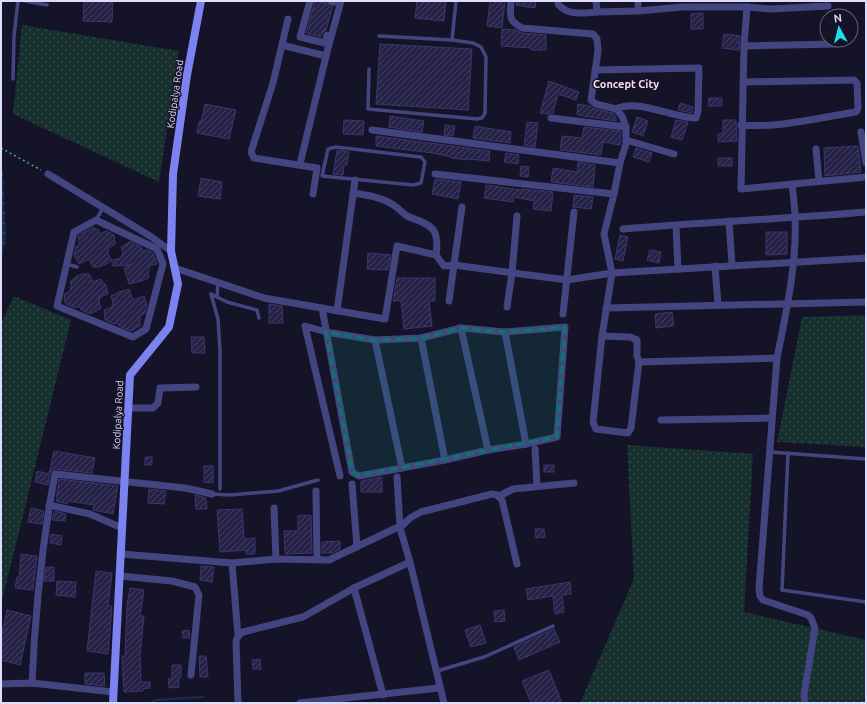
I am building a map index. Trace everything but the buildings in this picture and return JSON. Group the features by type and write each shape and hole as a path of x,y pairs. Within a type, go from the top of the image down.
{"main road":[{"name":"Kodipalya Road","path":"113,703 130,375 169,327 178,284 171,251 173,174 187,75 201,1"}],"street":[{"path":"310,1 300,36 324,43 337,2"},
{"path":"511,1 510,17 514,24 522,28 593,34 597,39 598,51 591,100 596,104 616,109 622,116 626,127 626,144 620,163 604,234 612,273 602,336 593,422 596,429 628,433 631,428 639,362 637,356 637,340 630,337 602,336"},
{"path":"558,1 558,4 563,11 575,13 638,11 682,4 732,4 771,9 828,6"},
{"path":"596,1 597,12"},
{"path":"638,1 638,11"},
{"path":"771,1 771,9"},
{"path":"300,164 326,56 337,2"},
{"path":"748,7 744,46 741,189 866,177"},
{"path":"288,19 273,82 251,152 254,158 300,164 317,168 313,194"},
{"path":"744,46 819,44"},
{"path":"282,45 326,56"},
{"path":"595,70 699,68 698,111 696,118 688,118 660,110 629,106 622,106 616,109"},
{"path":"742,125 761,127 856,112 858,108 857,83 854,80 743,82"},
{"path":"552,118 626,127"},
{"path":"372,130 620,163"},
{"path":"861,132 866,163"},
{"path":"626,140 674,154"},
{"path":"816,149 819,181"},
{"path":"48,174 150,236 171,251"},
{"path":"435,174 614,194"},
{"path":"337,310 355,180"},
{"path":"792,184 795,218 793,262 788,304 777,358 760,591 763,600 808,615 814,623 815,628 804,695 805,703"},
{"path":"353,193 375,196 392,204 407,216 428,225 434,231 436,237 436,255"},
{"path":"449,301 462,207"},
{"path":"563,314 574,212"},
{"path":"623,229 866,212"},
{"path":"507,307 512,273 517,216"},
{"path":"96,220 157,249 163,264 146,329 133,337 57,306 74,232 96,220"},
{"path":"729,221 732,265"},
{"path":"676,225 678,269"},
{"path":"175,268 264,298 385,318 397,246 436,255 444,266 454,265 567,280 612,273 866,258"},
{"path":"715,266 718,305"},
{"path":"606,308 866,302"},
{"path":"322,308 326,332 352,472 359,476 557,437 565,327 505,332 461,328 421,338 375,340 326,332 305,326 340,476"},
{"path":"461,328 488,450"},
{"path":"505,332 526,444"},
{"path":"421,338 445,460"},
{"path":"375,340 402,468"},
{"path":"639,362 777,358"},
{"path":"129,408 153,408 158,403 160,388 196,387"},
{"path":"661,420 772,418"},
{"path":"535,449 537,486"},
{"path":"32,683 36,610 49,505 55,474 185,488 212,494"},
{"path":"397,477 400,528 410,562 439,688 444,703"},
{"path":"499,496 513,488 574,483"},
{"path":"352,484 356,547"},
{"path":"316,491 317,560"},
{"path":"121,554 232,563 276,558 329,560 396,528 400,528 410,518 421,512 492,494 499,496 503,502 517,564"},
{"path":"49,505 90,514 122,528"},
{"path":"274,508 276,558"},
{"path":"238,636 243,632 303,617 354,588 410,562"},
{"path":"232,563 238,636 236,641 238,703"},
{"path":"120,576 172,581 195,587 199,595 191,675"},
{"path":"354,588 383,695"},
{"path":"1,684 32,683 113,692"},
{"path":"300,703 439,688"}],"lane":[{"path":"12,79 14,36 18,1"},
{"path":"25,1 47,5"},
{"path":"452,40 456,1"},
{"path":"369,69 368,108 478,119 482,118 485,113 486,57 481,47 473,43 452,40 379,36"},
{"path":"336,147 421,157 425,162 421,183 413,185 355,180 322,176 328,149 336,147"},
{"path":"96,220 103,208"},
{"path":"67,264 77,268"},
{"path":"217,297 218,282"},
{"path":"220,489 220,351 218,319 211,294 227,302 258,310 259,318"},
{"path":"770,452 866,458"},
{"path":"788,453 782,590 866,602"},
{"path":"212,494 230,495 278,490 318,480"},
{"path":"436,672 484,657 553,626"}],"path":[{"path":"1,148 48,174"}],"highlighted area":[{"path":"565,327 557,437 359,476 352,472 326,332 375,340 421,338 461,328 505,332"}],"green space":[{"path":"22,25 179,51 159,182 13,114"},
{"path":"14,296 71,320 1,605 1,323"},
{"path":"866,315 866,447 777,442 802,317"},
{"path":"627,445 753,454 744,612 866,640 866,703 580,703 634,579"}],"water":[{"path":"1,169 3,171 6,238 1,260"}],"waterway":[{"path":"150,703 157,700 203,697"}],"district":[{"name":"Concept City","path":"626,84"}]}
